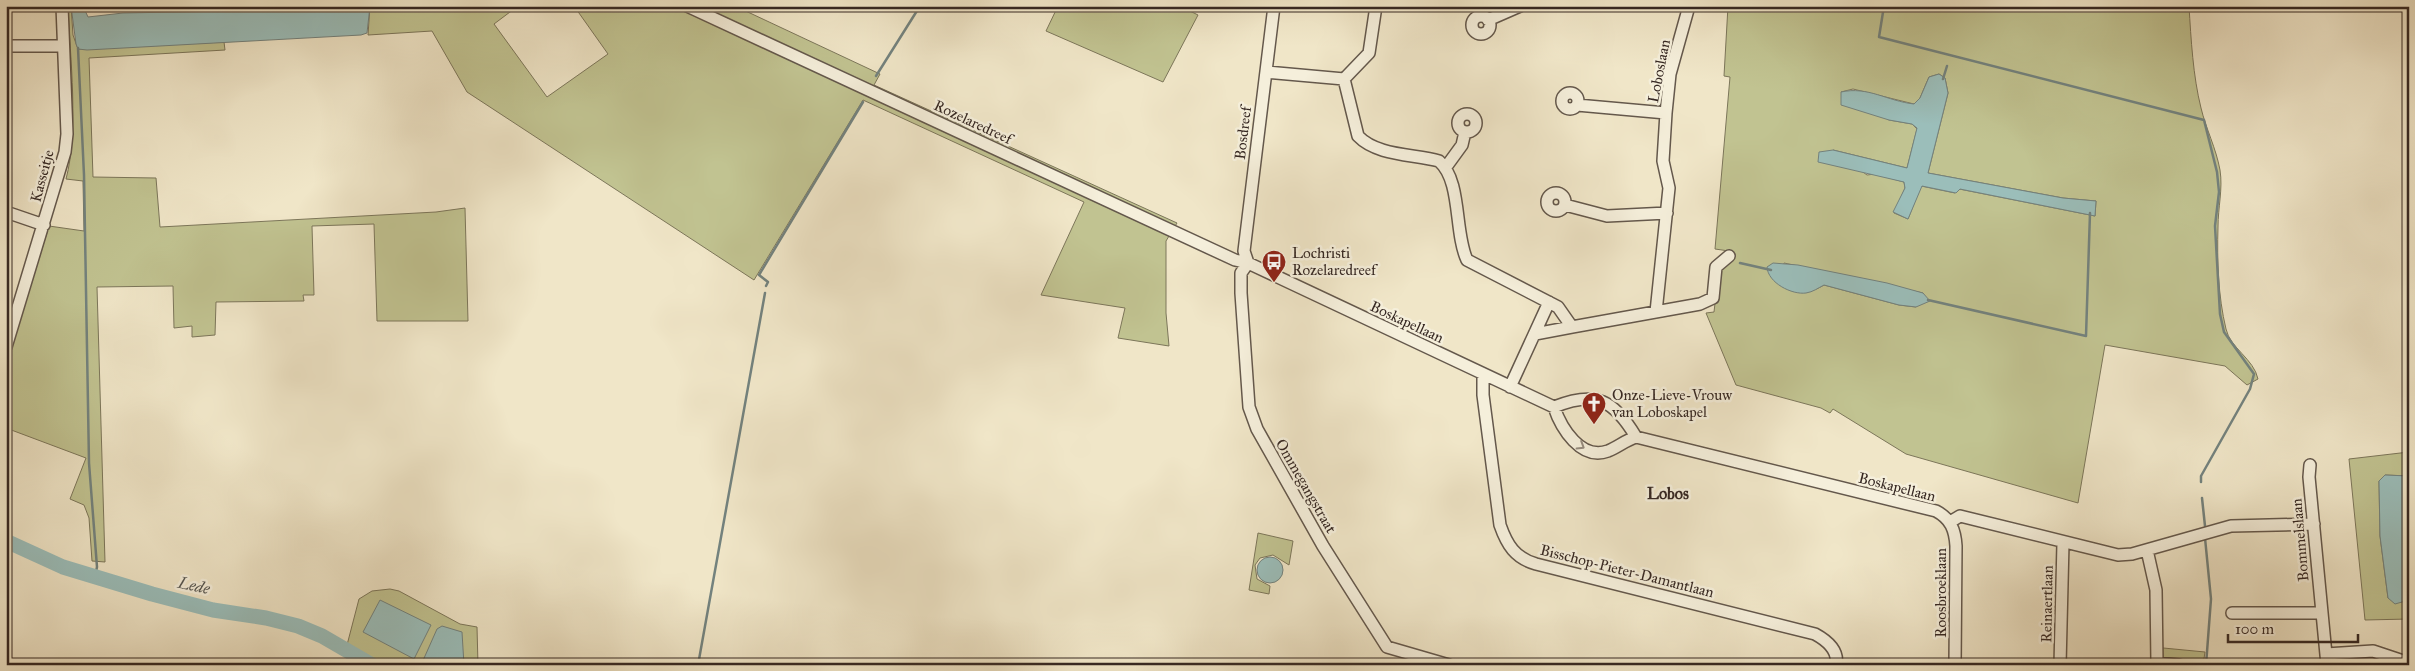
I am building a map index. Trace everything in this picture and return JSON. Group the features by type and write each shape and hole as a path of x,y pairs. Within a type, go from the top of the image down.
{"street":[{"name":"Kasseitje","path":"7,344 65,152 67,134 62,6"},
{"name":"Rozelaredreef","path":"687,6 1235,260 1248,263"},
{"name":"Bosdreef","path":"1248,263 1244,251 1274,6"},
{"path":"1344,79 1369,53 1376,6"},
{"path":"1488,20 1520,6"},
{"name":"Loboslaan","path":"1656,312 1669,188 1663,161 1670,74 1689,6"},
{"path":"6,46 63,46"},
{"path":"1266,72 1344,79"},
{"path":"1344,79 1358,136 1364,143 1375,148 1439,161 1446,167 1451,179 1461,248 1467,260 1558,307 1572,327"},
{"name":"Loboslaan","path":"1577,105 1666,113"},
{"path":"1446,167 1462,145 1464,132"},
{"path":"1565,205 1607,216 1667,213"},
{"path":"6,212 44,225"},
{"path":"1535,334 1700,304 1713,298 1716,267 1729,256"},
{"name":"Boskapellaan","path":"1248,263 1554,407"},
{"name":"Ommegangstraat","path":"1248,263 1242,274 1241,293 1249,406 1257,429 1323,546 1387,647 1448,665"},
{"path":"1510,387 1549,302"},
{"name":"Bisschop-Pieter-Damantlaan","path":"1483,374 1483,395 1500,525 1506,542 1519,557 1536,564 1815,634 1826,640 1833,650 1836,665"},
{"path":"1576,400 1602,401 1623,416 1636,437 1607,451 1593,452 1586,450 1573,441 1562,425 1554,407 1576,400"},
{"name":"Boskapellaan","path":"1636,437 1936,511 1950,522"},
{"name":"Bommelslaan","path":"2310,465 2309,477 2326,659"},
{"path":"1950,522 1960,516 2063,543 2118,555 2148,550 2231,526 2314,524"},
{"name":"Roosbroeklaan","path":"1950,522 1955,532 1956,546 1955,665"},
{"name":"Reinaertlaan","path":"2060,665 2063,543"},
{"path":"2148,550 2156,590 2157,663 2179,665"},
{"path":"2232,613 2321,613"},
{"path":"2326,659 2373,651 2409,663"}],"green space":[{"path":"68,6 71,6 73,35 78,49 224,42 225,50 89,58 93,177 156,178 160,227 436,212 465,208 468,321 377,321 374,224 312,226 314,295 303,295 304,301 216,302 215,335 192,337 192,326 174,328 173,286 97,287 105,562 92,561 89,518 84,505 70,499 86,458 6,428 6,366 49,226 84,231 83,181 66,179 70,160 73,117"},
{"path":"370,6 518,6 494,24 547,97 608,54 574,6 735,6 880,74 874,85 1177,223 1166,241 1166,313 1169,346 1118,338 1125,308 1041,295 1084,202 863,100 754,280 467,92 432,31 368,35"},
{"path":"1058,6 1180,6 1198,15 1163,82 1046,31"},
{"path":"1728,6 2189,6 2198,96 2220,170 2218,265 2223,316 2228,336 2252,365 2258,379 2247,385 2225,366 2105,345 2078,503 1906,454 1833,409 1830,413 1821,408 1736,385 1706,313 1714,312 1719,269 1729,251 1715,249 1730,77 1724,76","holes":["1939,74 1945,78 1948,93 1928,173 2063,198 2096,201 2095,216 1959,189 1955,193 1921,186 1908,219 1894,213 1905,188 1904,182 1875,174 1867,175 1833,150 1907,168 1917,129 1912,124 1889,120 1841,92 1853,89 1914,104 1920,98 1929,77","1784,263 1923,293 1916,307 1899,305 1824,285 1808,292 1797,292 1780,285"]},
{"path":"2409,452 2409,476 2385,475 2379,481 2380,536 2388,598 2402,601 2409,600 2409,619 2365,620 2349,459"},
{"path":"1258,533 1293,541 1289,565 1273,555 1260,558 1255,565 1257,579 1270,586 1269,594 1249,590"},
{"path":"390,589 399,591 460,624 477,627 478,665 380,665 347,645 359,599 372,591"},
{"path":"2153,647 2205,652 2203,665 2153,665"}],"water":[{"path":"71,6 83,6 88,17 123,13 226,11 241,6 370,6 367,33 361,35 87,50 78,49 76,44"},
{"path":"1939,74 1945,78 1948,93 1928,173 2063,198 2096,201 2095,216 1960,189 1956,193 1922,186 1908,219 1893,212 1905,188 1904,182 1818,162 1819,152 1833,150 1907,168 1917,128 1912,124 1889,120 1841,105 1841,92 1869,92 1914,104 1920,98 1929,77"},
{"path":"1773,263 1798,265 1887,283 1923,293 1930,301 1916,307 1899,305 1824,285 1809,292 1794,292 1776,283 1768,273 1767,267"},
{"path":"2385,475 2409,476 2409,600 2395,604 2388,598 2380,536 2379,481"},
{"path":"1270,557 1279,561 1283,570 1279,579 1270,583 1261,579 1257,570 1261,561"},
{"path":"380,600 431,625 414,659 363,632"},
{"path":"442,626 462,632 464,665 421,665 437,629"}],"waterway":[{"path":"876,76 920,6"},
{"path":"1884,6 1879,37 2204,120 2217,172 2219,192 2215,226 2220,314 2224,332 2254,374 2250,389 2201,476 2201,482"},
{"path":"78,48 84,175 89,463 97,567 95,576"},
{"path":"1943,79 1947,66"},
{"path":"766,286 768,282 759,275 863,102"},
{"path":"1928,300 2086,336 2090,213"},
{"path":"1740,263 1771,270"},
{"path":"698,665 765,293"},
{"path":"2202,498 2205,526"},
{"path":"2205,538 2211,599 2206,665"},
{"name":"Lede","path":"6,541 63,567 152,594 213,610 266,618 298,626 322,636 372,665"}],"place":[{"name":"Lochristi Rozelaredreef","path":"1274,283"},
{"name":"Onze-Lieve-Vrouw van Loboskapel","path":"1594,425"}],"district":[{"name":"Lobos","path":"1668,493"}]}
